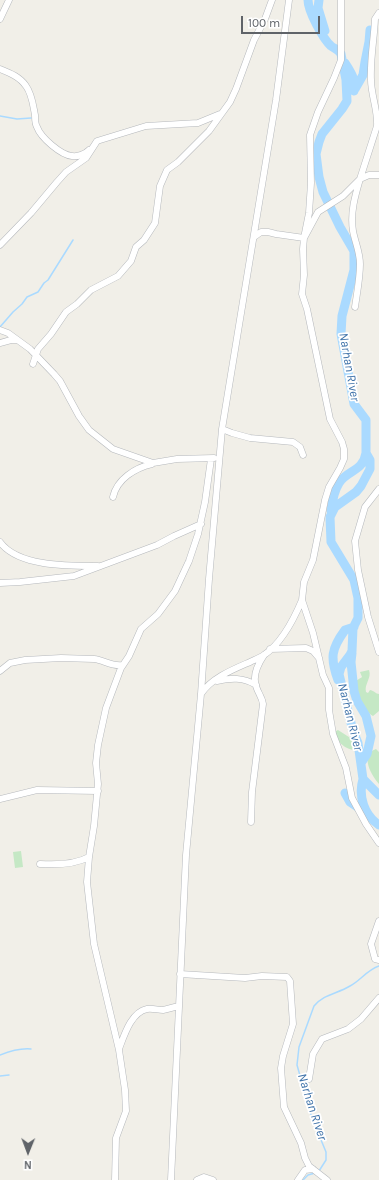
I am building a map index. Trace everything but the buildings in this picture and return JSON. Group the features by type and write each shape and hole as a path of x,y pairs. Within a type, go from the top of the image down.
{"street":[{"path":"0,19 9,0"},
{"path":"33,364 38,349 51,334 66,312 77,304 91,290 118,276 131,261 136,247 144,240 155,222 160,186 167,170 186,155 209,131 230,102 254,40 265,19 272,0"},
{"path":"171,1180 186,855 201,694 209,571 219,456 222,429 276,100 289,0"},
{"path":"251,822 252,792 263,704 256,685 256,669 259,661 285,632 302,600 304,582 313,560 325,500 329,487 344,459 344,449 337,430 330,419 307,309 302,294 304,275 303,249 309,213 311,183 310,135 318,112 341,60 341,0"},
{"path":"355,307 360,263 358,248 353,232 352,217 360,179 377,126 370,70 376,19 379,13"},
{"path":"0,69 18,78 26,86 32,98 36,127 43,137 57,149 72,156 83,154 92,148"},
{"path":"0,245 31,213 66,172 86,158 97,141 146,126 198,123 220,114"},
{"path":"304,238 318,212 343,196 360,179 369,175 379,175"},
{"path":"254,237 261,232 268,232 304,238"},
{"path":"0,330 8,333 36,355 60,381 79,416 89,430 113,449 153,464"},
{"path":"0,343 17,340"},
{"path":"222,429 250,438 293,442 300,447 303,455"},
{"path":"113,496 118,485 136,469 177,459 212,459 219,456"},
{"path":"115,1180 116,1138 126,1110 126,1090 119,1050 94,944 88,882 89,857 98,791 97,757 101,726 106,708 123,665 129,656 141,629 158,614 175,591 189,561 201,524 212,459"},
{"path":"379,489 365,507 355,541 355,554 368,617 379,652"},
{"path":"0,583 74,576 157,545 201,524"},
{"path":"0,542 15,554 33,561 102,566"},
{"path":"302,600 313,633 323,675 329,688 329,710 333,734 346,768 352,798 366,824 379,843"},
{"path":"270,649 306,648 313,651 320,659"},
{"path":"201,694 204,689 213,682 264,655"},
{"path":"0,671 10,663 41,659 94,659 111,665 123,665"},
{"path":"213,682 228,679 244,679 256,685"},
{"path":"0,799 37,790 98,791"},
{"path":"40,864 62,864 84,860 89,857"},
{"path":"379,921 371,944 375,959 379,960"},
{"path":"180,974 245,978 262,976 287,977 290,981 292,1024 281,1068 284,1107 300,1143 304,1158 309,1166 327,1180"},
{"path":"309,1079 313,1054 322,1039 348,1029 361,1019 379,998"},
{"path":"119,1050 128,1026 136,1015 148,1009 165,1010 179,1006"},
{"path":"298,1180 305,1170 313,1169"},
{"path":"197,1180 204,1177 212,1180"}],"green space":[{"path":"369,670 370,676 366,686 366,692 368,693 371,690 379,694 379,711 373,716 366,711 355,692 355,683 362,677 360,672"},
{"path":"338,730 352,739 355,747 354,750 341,744 336,735 336,731"},
{"path":"376,749 379,752 379,784 368,766 368,756"},
{"path":"21,851 23,867 15,868 13,852"}],"waterway":[{"name":"Narhan River","path":"308,0 310,11 320,31 331,46 341,54 346,80 347,101 322,134 316,154 319,177 323,192 340,227 354,251 354,270 342,316 341,334 354,404 366,420 366,453 370,460 370,469 356,492 335,507 330,517 331,542 354,580 358,598 358,618 353,628 352,651 341,667 339,674 353,731 358,743 363,779 379,795"},
{"path":"319,0 318,8 325,31"},
{"name":"Narhan River","path":"355,89 363,75 370,30"},
{"path":"345,63 354,80 354,91"},
{"path":"0,116 17,119 31,118"},
{"path":"0,327 27,297 38,292 48,280 73,240"},
{"path":"331,511 336,489 339,483 362,464 366,453"},
{"path":"338,680 334,666 333,654 337,643 345,630 354,627"},
{"path":"352,653 351,662 354,691 357,701 366,716 371,736 367,754 361,763"},
{"path":"363,779 361,792 366,811 369,816 379,825"},
{"path":"345,793 350,802 362,810"},
{"name":"Narhan River","path":"319,1171 326,1160 326,1152 312,1118 297,1065 299,1047 314,1006 322,999 354,984 371,970 379,966"},
{"path":"0,1055 15,1050 31,1049"},
{"path":"0,1076 9,1075"},
{"name":"Narhan River","path":"303,1180 308,1175 315,1173"}]}
